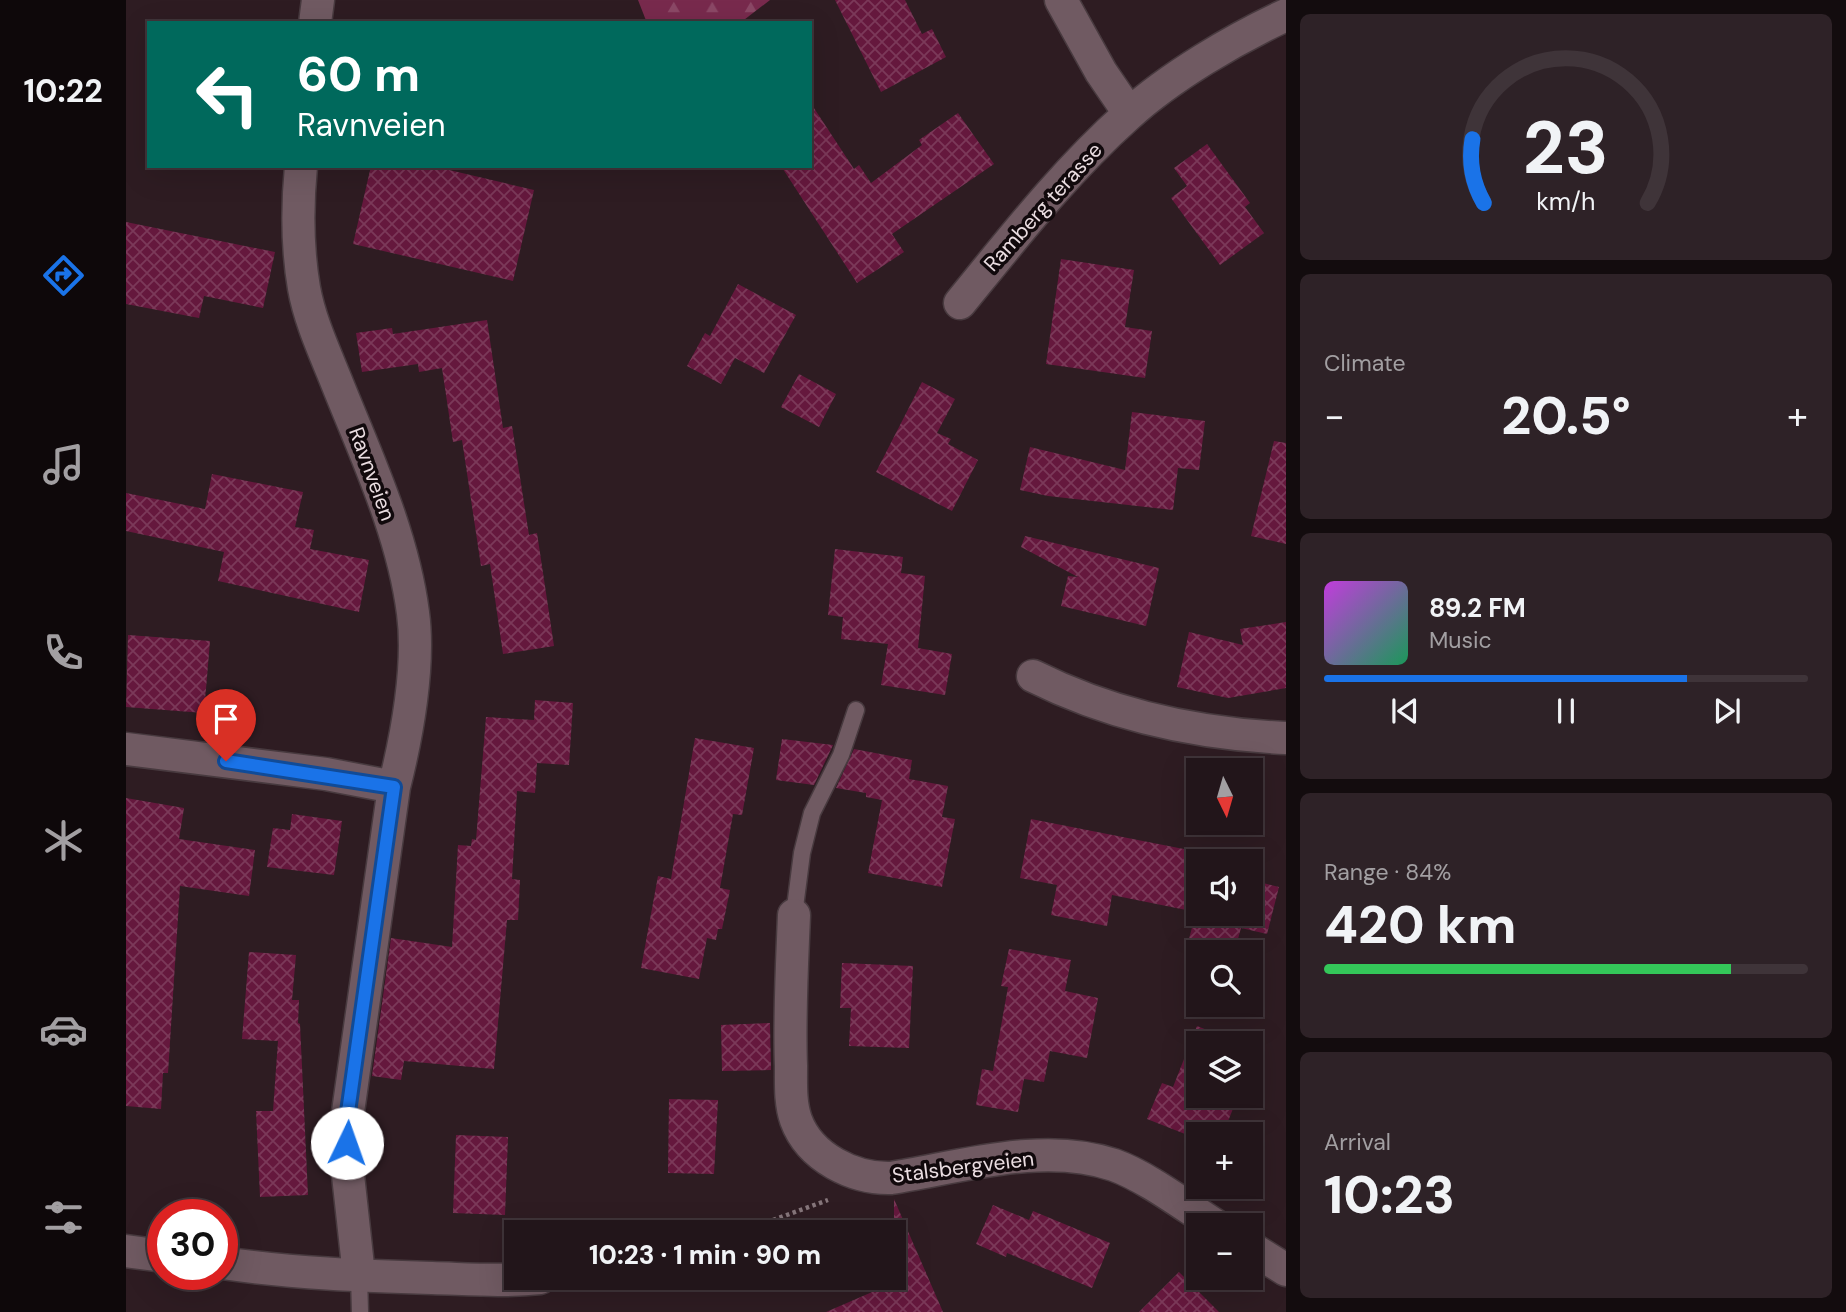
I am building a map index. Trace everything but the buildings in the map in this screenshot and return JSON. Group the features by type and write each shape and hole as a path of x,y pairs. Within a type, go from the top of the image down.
{"street":[{"path":"315,21 318,0"},
{"path":"1061,0 1101,72 1129,113"},
{"name":"Ramberg terasse","path":"960,303 1068,174 1129,113 1188,71 1286,15"},
{"name":"Ravnveien","path":"300,168 297,210 304,289 319,340 377,483 405,573 413,614 411,692 394,787 347,1119 347,1167 359,1275"},
{"path":"1033,676 1073,696 1131,716 1242,736 1286,738"},
{"path":"126,749 326,774 394,787"},
{"name":"Stalsbergveien","path":"794,915 789,1022 792,1100 797,1122 833,1163 871,1178 891,1178 1025,1157 1081,1157 1115,1166 1195,1213"},
{"path":"126,1251 147,1254"},
{"path":"1263,1255 1286,1269"},
{"path":"238,1266 291,1272 504,1281"}],"lane":[{"path":"794,915 802,853 812,813 841,755 856,710"},
{"path":"359,1275 360,1312"}],"path":[{"path":"774,1220 891,1178"}],"green space":[{"path":"638,0 770,0 743,21 646,21"}],"route":[{"path":"226,761 326,774 394,787 347,1119 347,1143"}]}
